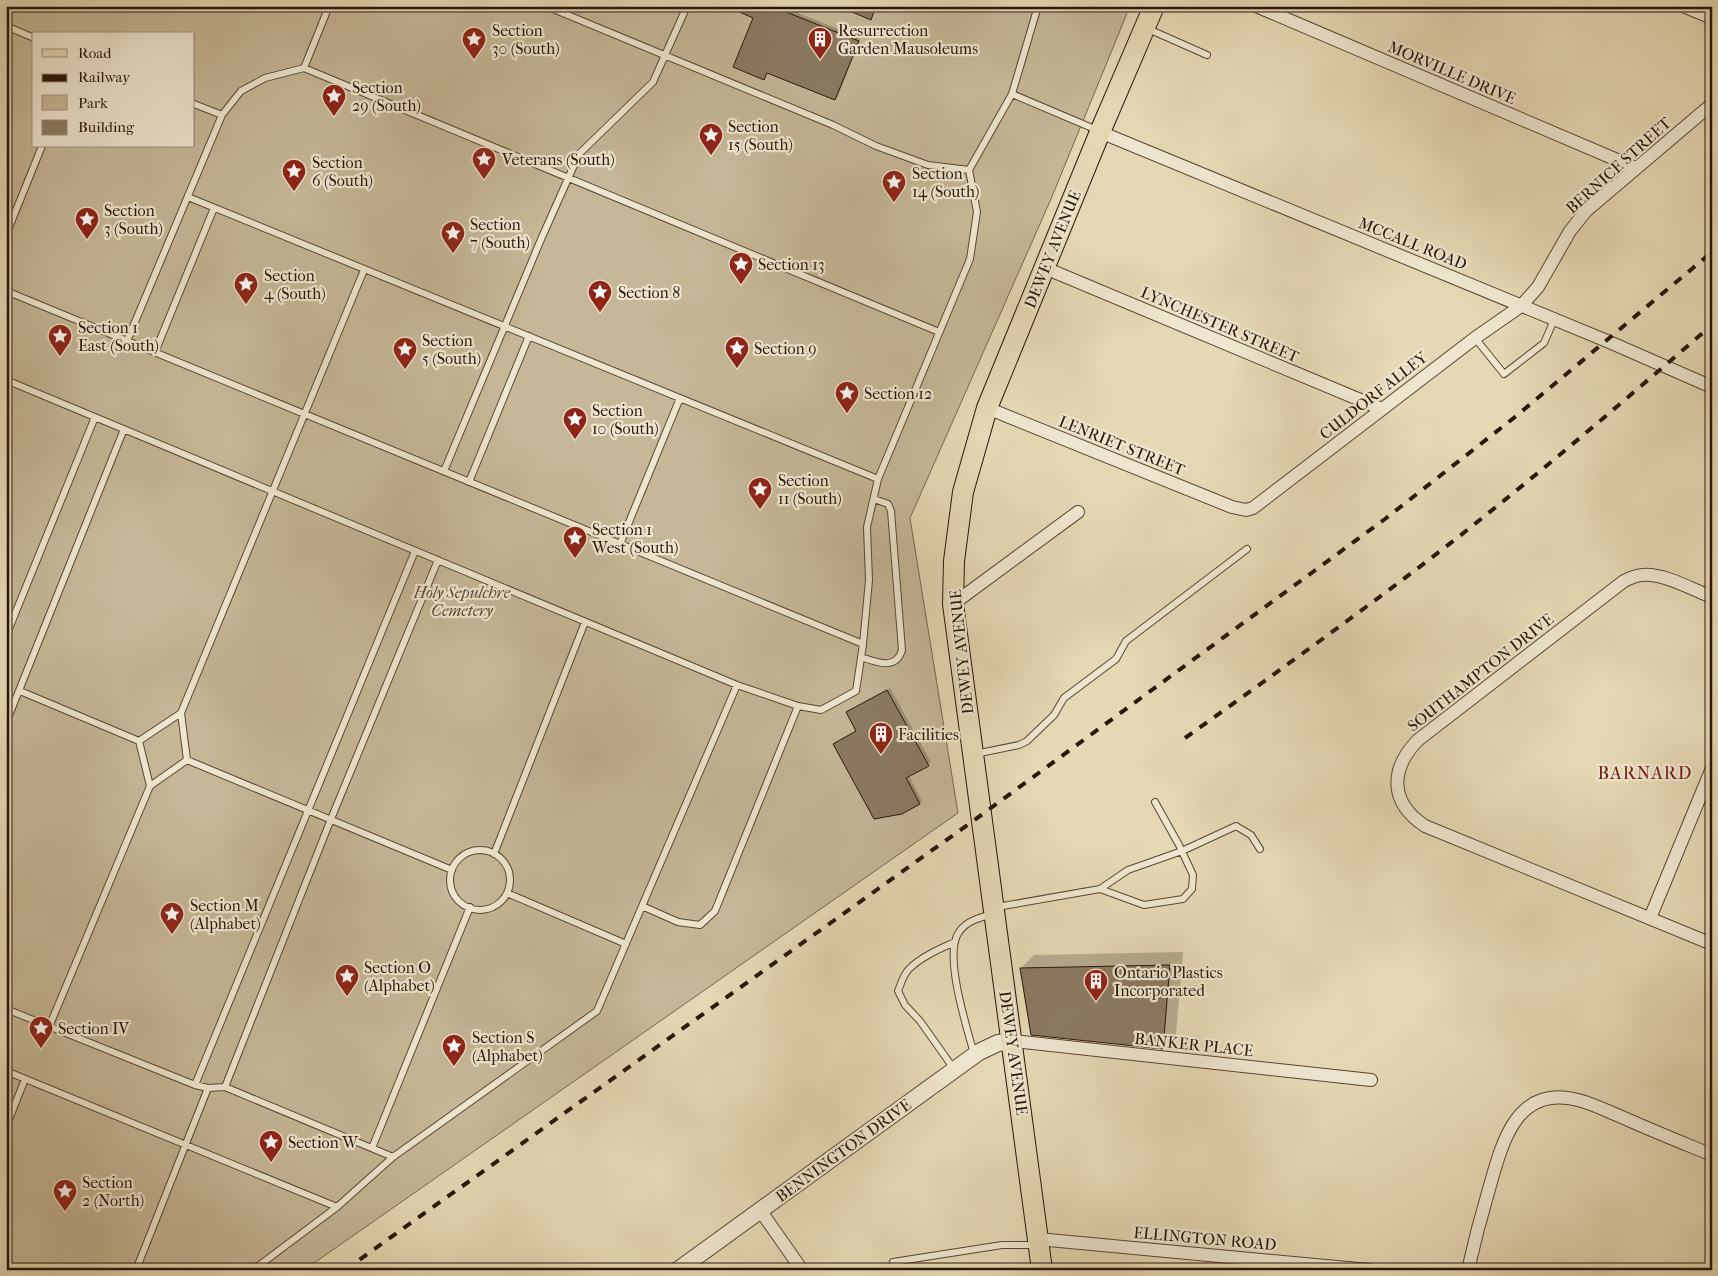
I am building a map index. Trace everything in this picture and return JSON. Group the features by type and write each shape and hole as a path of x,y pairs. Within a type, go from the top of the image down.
{"main road":[{"name":"DEWEY AVENUE","path":"1042,1270 1013,1041 972,754 954,604 954,561 960,509 969,464 987,408 1100,132 1154,6"}],"street":[{"name":"MORVILLE DRIVE","path":"1256,6 1636,168"},
{"path":"1684,6 1712,18"},
{"name":"BERNICE STREET","path":"1521,306 1543,278 1555,254 1586,211 1712,104"},
{"name":"MCCALL ROAD","path":"1100,132 1712,387"},
{"name":"LYNCHESTER STREET","path":"1045,268 1382,409"},
{"name":"CULDORF ALLEY","path":"1246,510 1259,504 1475,338 1521,306"},
{"name":"LENRIET STREET","path":"987,408 1232,507 1246,510"},
{"path":"954,604 1078,512"},
{"name":"SOUTHAMPTON DRIVE","path":"1712,597 1651,575 1642,575 1624,581 1418,740 1405,756 1398,773 1400,792 1406,810 1425,826 1712,944"},
{"path":"1650,918 1712,768"},
{"name":"BENNINGTON DRIVE","path":"678,1270 975,1055 988,1047 1013,1041"},
{"name":"BANKER PLACE","path":"1013,1041 1371,1080"},
{"path":"1468,1270 1480,1218 1504,1141 1520,1114 1532,1104 1542,1099 1578,1100 1712,1155"},
{"path":"760,1210 802,1270"},
{"name":"ELLINGTON ROAD","path":"1038,1242 1369,1270"}],"lane":[{"path":"304,68 330,6"},
{"path":"546,6 833,125 876,146 928,165 969,170"},
{"path":"444,471 542,237 579,154 653,82 666,57 687,6"},
{"path":"6,380 737,685 798,706 821,710 856,691 869,580 867,527 878,479 970,259 977,212 969,170 1012,94 1038,6"},
{"path":"6,26 32,37"},
{"path":"1145,28 1207,55"},
{"path":"127,340 222,115 241,91 265,78 304,68 939,332"},
{"path":"1012,94 1100,132"},
{"path":"195,104 222,115"},
{"path":"6,235 41,148"},
{"path":"188,197 878,479"},
{"path":"155,352 214,208"},
{"path":"187,760 181,713 364,270"},
{"path":"6,291 863,644"},
{"path":"1475,338 1504,374 1544,343 1554,320"},
{"path":"469,482 529,336"},
{"path":"620,544 680,398"},
{"path":"6,636 95,417"},
{"path":"6,724 8,712 20,691 124,429"},
{"path":"861,657 881,663 893,663 900,657 902,650 891,510 888,504 874,499"},
{"path":"972,754 1019,745 1027,741 1054,715 1064,698 1116,659 1126,641 1247,548"},
{"path":"195,1085 415,550"},
{"path":"226,1087 331,819 438,560"},
{"path":"494,854 585,622"},
{"path":"253,1270 338,1207 393,1157 597,1011 737,685"},
{"path":"20,691 139,741"},
{"path":"642,906 678,922 700,925 716,912 798,706"},
{"path":"139,741 181,713"},
{"path":"139,741 150,786"},
{"path":"187,760 452,870"},
{"path":"49,1027 150,786 187,760"},
{"path":"1100,889 1144,905 1183,899 1192,889 1193,875 1156,802"},
{"path":"975,1055 954,970 955,942 959,931 975,919 994,911 1100,889 1128,870 1182,851 1236,826 1251,835 1260,849"},
{"path":"483,850 494,854 501,857 507,865 510,874 510,884 507,893 495,905 478,909 462,903 452,888 450,879 456,861 473,851 483,850"},
{"path":"507,893 626,944"},
{"path":"372,1148 470,907"},
{"path":"954,1070 920,1021 905,1004 898,991 903,977 909,969 936,950 955,942"},
{"path":"6,1009 195,1085 208,1088 226,1087 393,1157"},
{"path":"6,1071 338,1207"},
{"path":"6,1127 26,1079"},
{"path":"136,1270 208,1088"},
{"path":"893,1262 1002,1245 1038,1242"}],"green space":[{"name":"Holy Sepulchre Cemetery","path":"6,6 1130,6 1051,199 910,518 958,813 304,1270 6,1270"}],"building":[{"path":"726,6 771,6 859,41 835,100 767,73 764,80 733,67 753,18"},
{"name":"Resurrection Garden Mausoleums","path":"838,6 876,6 871,20"},
{"name":"Facilities","path":"887,690 929,766 906,778 920,804 902,814 874,819 833,744 856,731 846,712"},
{"name":"Ontario Plastics Incorporated","path":"1170,965 1163,1049 1031,1035 1020,968"}],"railway":[{"path":"345,1270 980,816 1385,519 1515,417 1712,252"},
{"path":"1185,738 1463,534 1712,325"}],"place":[{"name":"Section 30 (South)","path":"474,60"},
{"name":"Resurrection Garden Mausoleums","path":"820,60"},
{"name":"Section 29 (South)","path":"334,117"},
{"name":"Section 15 (South)","path":"711,156"},
{"name":"Veterans (South)","path":"484,180"},
{"name":"Section 6 (South)","path":"294,192"},
{"name":"Section 14 (South)","path":"894,203"},
{"name":"Section 3 (South)","path":"87,240"},
{"name":"Section 7 (South)","path":"453,254"},
{"name":"Section 13","path":"741,285"},
{"name":"Section 4 (South)","path":"246,305"},
{"name":"Section 8","path":"600,313"},
{"name":"Section 1 East (South)","path":"60,357"},
{"name":"Section 9","path":"737,369"},
{"name":"Section 5 (South)","path":"405,370"},
{"name":"Section 12","path":"847,414"},
{"name":"Section 10 (South)","path":"575,440"},
{"name":"Section 11 (South)","path":"760,510"},
{"name":"Section 1 West (South)","path":"575,559"},
{"name":"Facilities","path":"881,755"},
{"name":"Section M (Alphabet)","path":"172,935"},
{"name":"Section O (Alphabet)","path":"347,997"},
{"name":"Ontario Plastics Incorporated","path":"1096,1002"},
{"name":"Section IV","path":"41,1049"},
{"name":"Section S (Alphabet)","path":"454,1067"},
{"name":"Section W","path":"271,1163"},
{"name":"Section 2 (North)","path":"65,1212"}],"district":[{"name":"BARNARD","path":"1645,773"}]}
